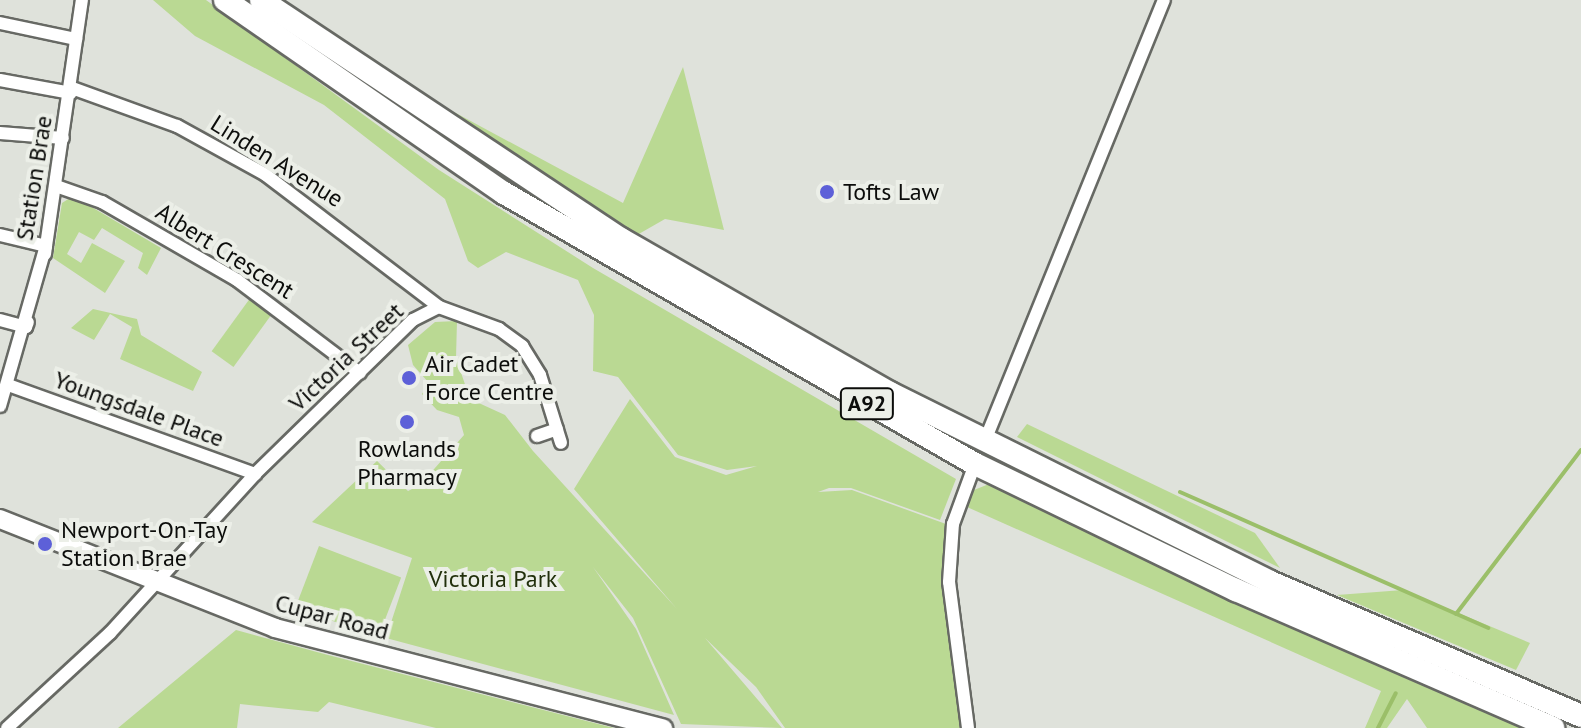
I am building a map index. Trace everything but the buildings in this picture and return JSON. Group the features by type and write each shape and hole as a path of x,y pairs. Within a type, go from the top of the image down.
{"highway":[{"name":"A92","path":"225,0 504,193 975,464 1236,590 1553,728"},
{"name":"A92","path":"261,0 621,239 984,443 1268,581 1581,716"}],"main road":[{"name":"Cupar Road","path":"0,519 159,577 275,628 663,728"}],"street":[{"name":"Station Brae","path":"0,406 26,327 46,246 82,0"},
{"path":"984,443 1164,0"},
{"path":"0,23 76,39"},
{"name":"Linden Avenue","path":"0,80 71,91 177,126 266,175 439,307"},
{"path":"0,133 63,138"},
{"name":"Albert Crescent","path":"56,186 102,202 237,280 360,373"},
{"path":"0,235 46,246"},
{"name":"Victoria Street","path":"7,728 52,691 255,474 413,320 439,307 499,329 522,346 540,375 561,443"},
{"path":"0,320 26,327"},
{"name":"Youngsdale Place","path":"8,385 255,474"},
{"path":"537,436 557,429"},
{"path":"968,728 949,582 953,524 975,464"}],"green space":[{"name":"Victoria Park","path":"153,0 206,0 439,170 593,268 956,479 940,520 851,488 829,488 818,492 852,490 946,524 943,573 960,728 785,728 756,687 705,638 782,728 681,724 633,618 593,567 636,629 674,715 386,638 412,558 312,522 377,461 408,491 420,485 464,435 459,417 437,410 422,394 429,383 413,365 408,345 435,322 457,321 456,358 470,399 505,415 533,451 677,609 574,489 630,399 675,457 726,475 757,466 727,470 678,455 618,377 593,371 594,315 578,280 506,252 478,268 468,261 445,199 324,105 195,36"},
{"path":"683,67 724,230 665,219 637,235 441,105 623,203"},
{"path":"73,196 161,248 147,275 138,268 143,253 102,228 94,240 79,232 67,254 81,263 92,243 125,261 105,293 53,258 62,203"},
{"path":"251,297 273,313 233,367 212,351"},
{"path":"93,309 137,319 141,335 202,372 193,391 120,359 132,327 110,314 94,340 71,328"},
{"path":"1027,424 1255,533 1280,568 1017,437"},
{"path":"989,484 1138,557 1531,728 1427,728 1407,699 1387,728 1365,728 1381,691 967,507 974,490"},
{"path":"319,546 401,578 378,638 296,607"},
{"path":"1403,590 1530,643 1516,670 1337,595"},
{"path":"236,630 614,728 436,728 329,702 318,712 240,704 237,728 118,728"}],"waterway":[{"path":"1456,614 1581,450"},
{"path":"1180,492 1488,628"},
{"path":"1378,728 1396,693"}],"place":[{"name":"Tofts Law","path":"827,192"},
{"name":"Air Cadet Force Centre","path":"409,378"},
{"name":"Rowlands Pharmacy","path":"407,422"},
{"name":"Newport-On-Tay Station Brae","path":"45,544"}]}
